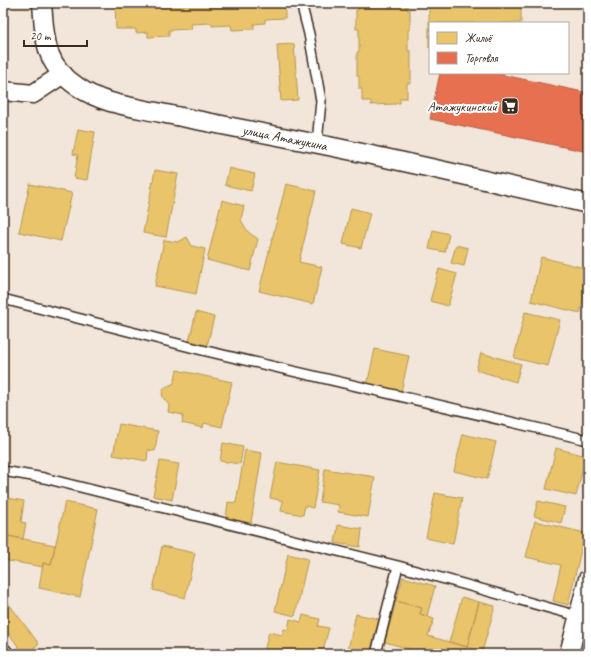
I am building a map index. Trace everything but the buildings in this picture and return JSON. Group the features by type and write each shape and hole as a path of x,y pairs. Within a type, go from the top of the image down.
{"street":[{"name":"улица Атажукина","path":"42,3 48,54 63,74 77,87 95,97 588,204"},
{"path":"3,91 33,94 63,74"},
{"path":"569,654 588,579"}],"lane":[{"path":"302,3 321,101 317,144"},
{"path":"3,299 202,350 588,440"},
{"path":"3,471 44,478 398,566 578,616"},
{"path":"376,654 398,566"}],"place":[{"name":"Атажукинский","path":"510,106"}]}
